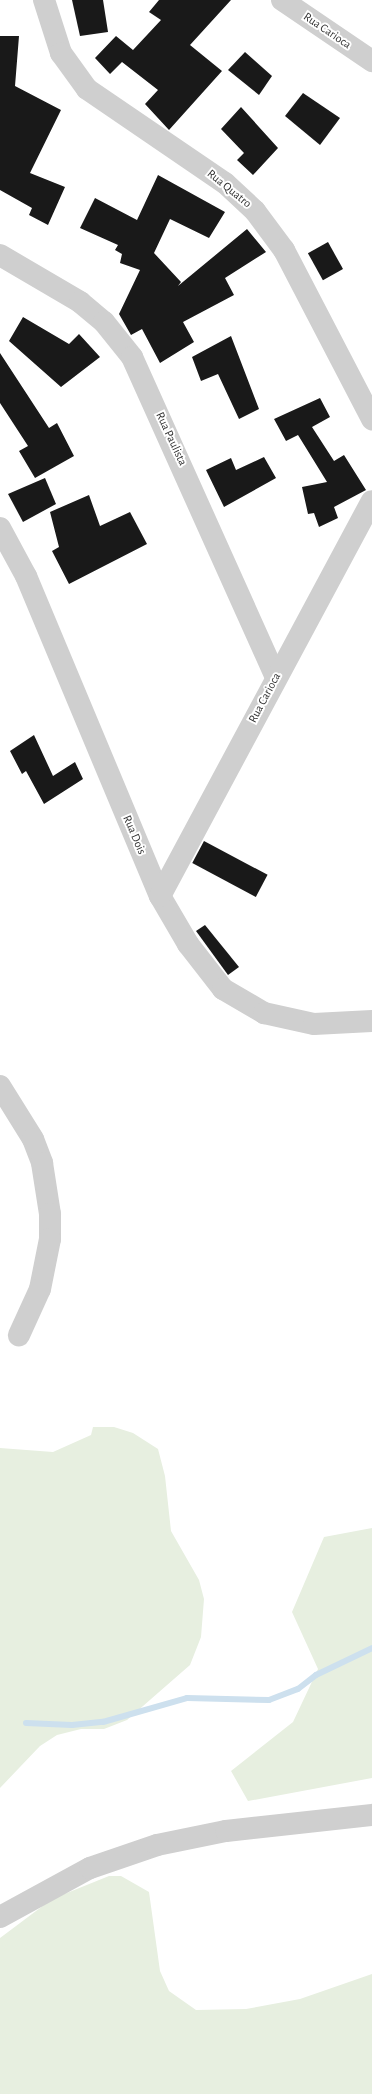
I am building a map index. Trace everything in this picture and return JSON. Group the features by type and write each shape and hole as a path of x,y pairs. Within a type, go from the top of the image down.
{"street":[{"name":"Rua Quatro","path":"44,0 61,53 87,89 225,183 255,211 284,250 372,419"},
{"name":"Rua Carioca","path":"282,0 372,61"},
{"name":"Rua Paulista","path":"0,255 80,302 104,322 132,357 276,677"},
{"name":"Rua Carioca","path":"160,896 276,677 372,501"},
{"name":"Rua Dois","path":"0,528 26,576 160,896 192,949 223,989 264,1013 314,1024 372,1021"},
{"path":"0,1086 33,1139 42,1163 50,1214 50,1239 40,1289 18,1335"},
{"path":"0,1917 90,1868 156,1845 226,1831 372,1815"}],"green space":[{"path":"93,1427 114,1427 133,1433 158,1449 165,1476 171,1531 199,1580 204,1599 201,1637 190,1665 127,1720 104,1729 81,1729 57,1735 40,1746 0,1788 0,1448 53,1452 91,1435"},
{"path":"372,1528 372,1778 248,1801 231,1771 293,1722 318,1669 292,1612 324,1537"},
{"path":"109,1876 121,1876 149,1892 160,1971 169,1991 196,2010 246,2009 300,1999 372,1974 372,2094 0,2094 0,1938 52,1899"}],"building":[{"path":"72,0 103,0 108,32 80,36"},
{"path":"159,0 231,0 190,45 222,71 169,130 145,104 158,90 122,62 110,74 95,58 116,36 133,50 161,20 149,12"},
{"path":"0,36 19,36 15,86 61,110 30,173 65,187 48,225 29,215 32,208 0,190"},
{"path":"245,52 272,76 259,95 228,70"},
{"path":"303,93 340,118 320,145 285,116"},
{"path":"241,107 278,148 253,175 237,160 244,153 221,129"},
{"path":"158,175 225,212 209,238 170,219 154,253 181,282 178,286 247,229 266,252 225,278 234,295 183,322 194,342 160,363 142,329 131,335 119,314 140,270 120,263 122,254 115,250 118,245 80,228 95,198 137,220"},
{"path":"328,242 343,269 323,280 308,253"},
{"path":"23,317 69,344 79,334 100,357 61,387 9,341"},
{"path":"231,336 259,409 239,419 218,374 201,381 192,357"},
{"path":"0,353 49,428 57,423 74,456 35,478 19,451 28,446 0,403"},
{"path":"320,398 330,417 312,427 334,461 344,455 366,490 334,507 338,518 319,527 314,513 308,514 302,487 327,482 298,435 286,441 274,419"},
{"path":"264,457 276,478 224,507 206,470 231,458 236,470"},
{"path":"45,478 56,504 23,522 8,494"},
{"path":"89,495 100,526 130,512 147,544 69,584 52,551 59,547 50,512"},
{"path":"34,735 53,776 75,762 83,779 44,804 26,771 22,774 10,751"},
{"path":"204,841 268,875 256,897 192,863"},
{"path":"205,925 239,967 228,975 196,931"}],"waterway":[{"path":"26,1723 72,1725 103,1722 187,1698 269,1700 298,1689 316,1675 372,1648"}]}
